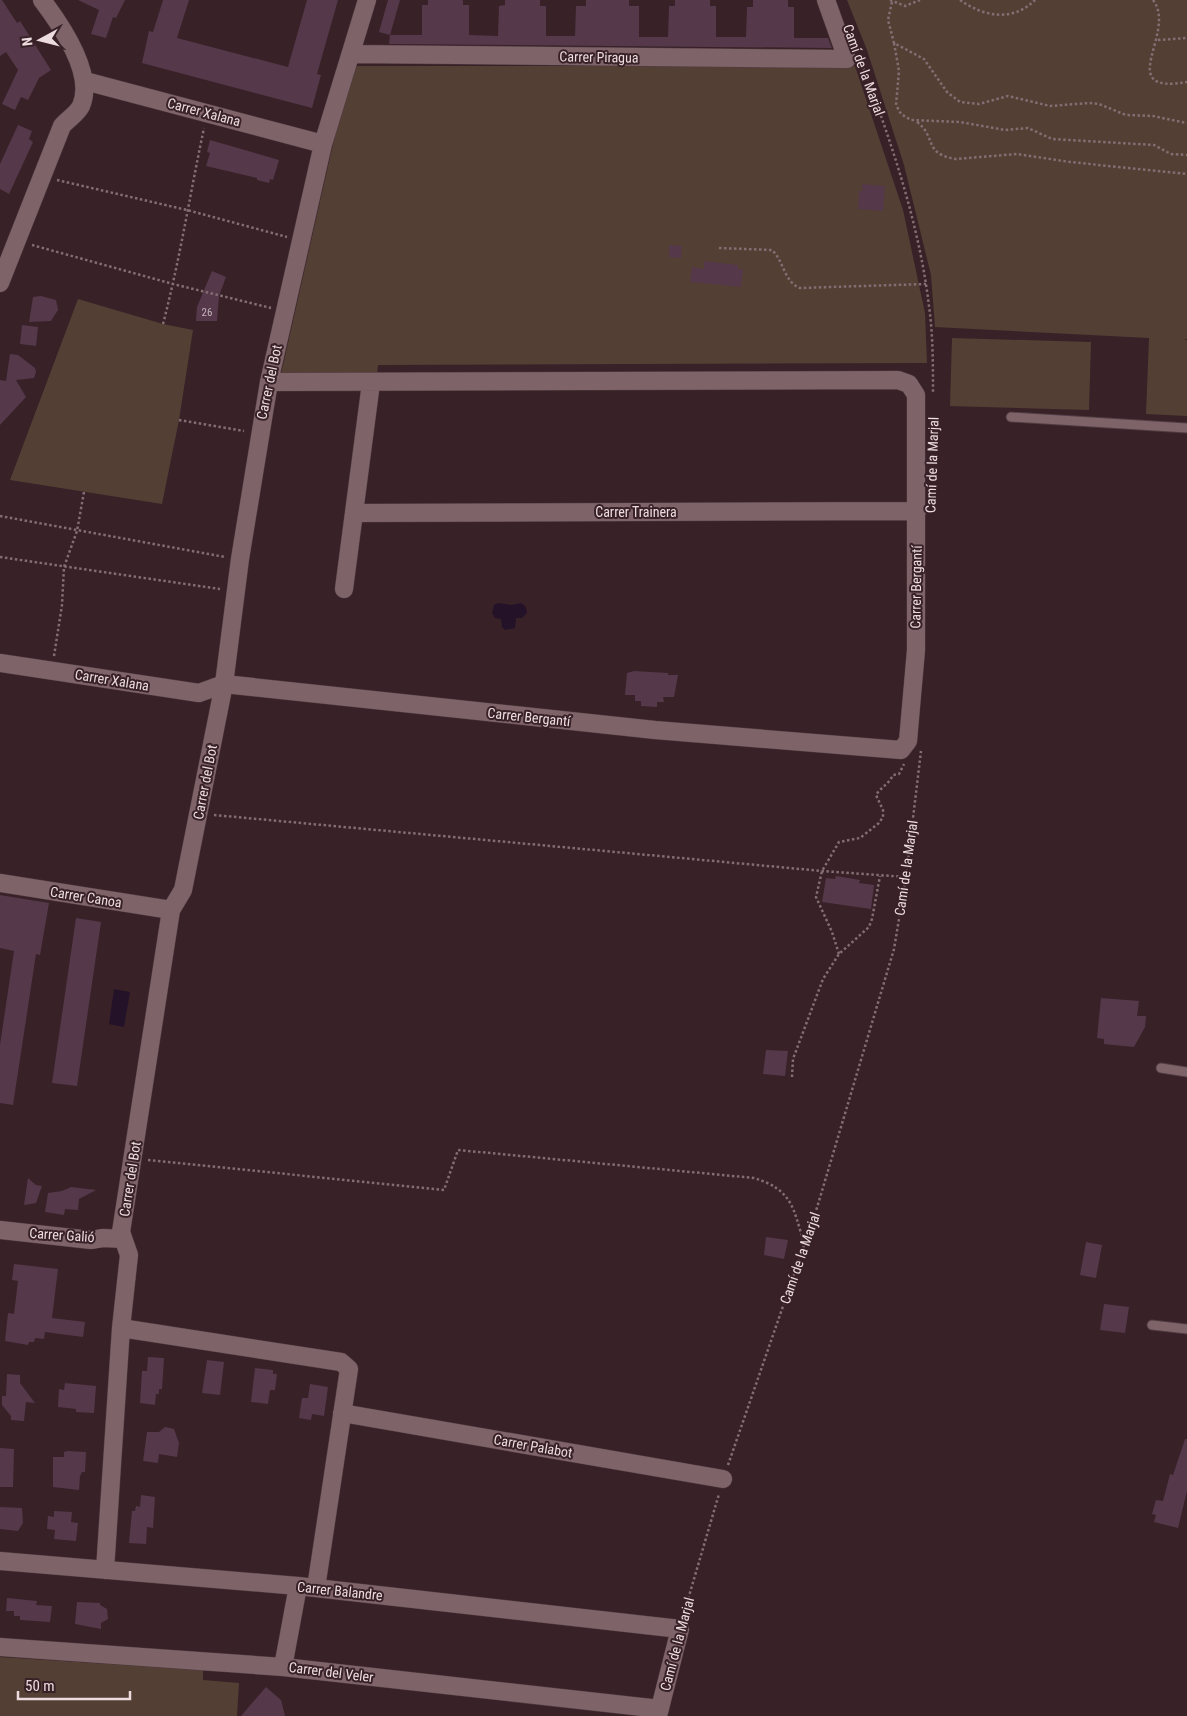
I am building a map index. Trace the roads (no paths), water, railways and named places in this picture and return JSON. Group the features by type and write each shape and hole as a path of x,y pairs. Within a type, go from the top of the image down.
{"street":[{"path":"2,271 62,126 81,106 86,81 66,38 42,0"},
{"name":"Carrer del Bot","path":"105,1570 121,1328 129,1255 121,1232 134,1159 171,910 183,890 200,814 224,684 259,433 284,311 323,144 367,0"},
{"name":"Camí de la Marjal","path":"826,0 855,62"},
{"name":"Carrer Piragua","path":"351,54 855,62"},
{"name":"Carrer Xalana","path":"86,81 323,144"},
{"name":"Carrer Bergantí","path":"224,684 655,730 901,750 908,741 916,650 917,510 916,395 909,384 898,380 269,382"},
{"path":"344,590 371,383"},
{"name":"Carrer Trainera","path":"354,513 917,510"},
{"name":"Carrer Xalana","path":"0,663 199,693 224,684"},
{"name":"Carrer Canoa","path":"0,883 171,910"},
{"name":"Carrer Galió","path":"0,1230 91,1240 103,1238 123,1239"},
{"path":"121,1328 341,1362 349,1369 316,1588"},
{"name":"Carrer Palabot","path":"342,1413 723,1479"},
{"name":"Carrer Balandre","path":"0,1561 298,1586 680,1629"},
{"path":"283,1667 298,1586"},
{"name":"Camí de la Marjal","path":"659,1713 680,1629"},
{"name":"Carrer del Veler","path":"0,1647 283,1667 659,1713"}],"lane":[{"path":"1011,417 1187,428"},
{"path":"1160,1068 1187,1072"},
{"path":"1152,1325 1187,1329"}]}
